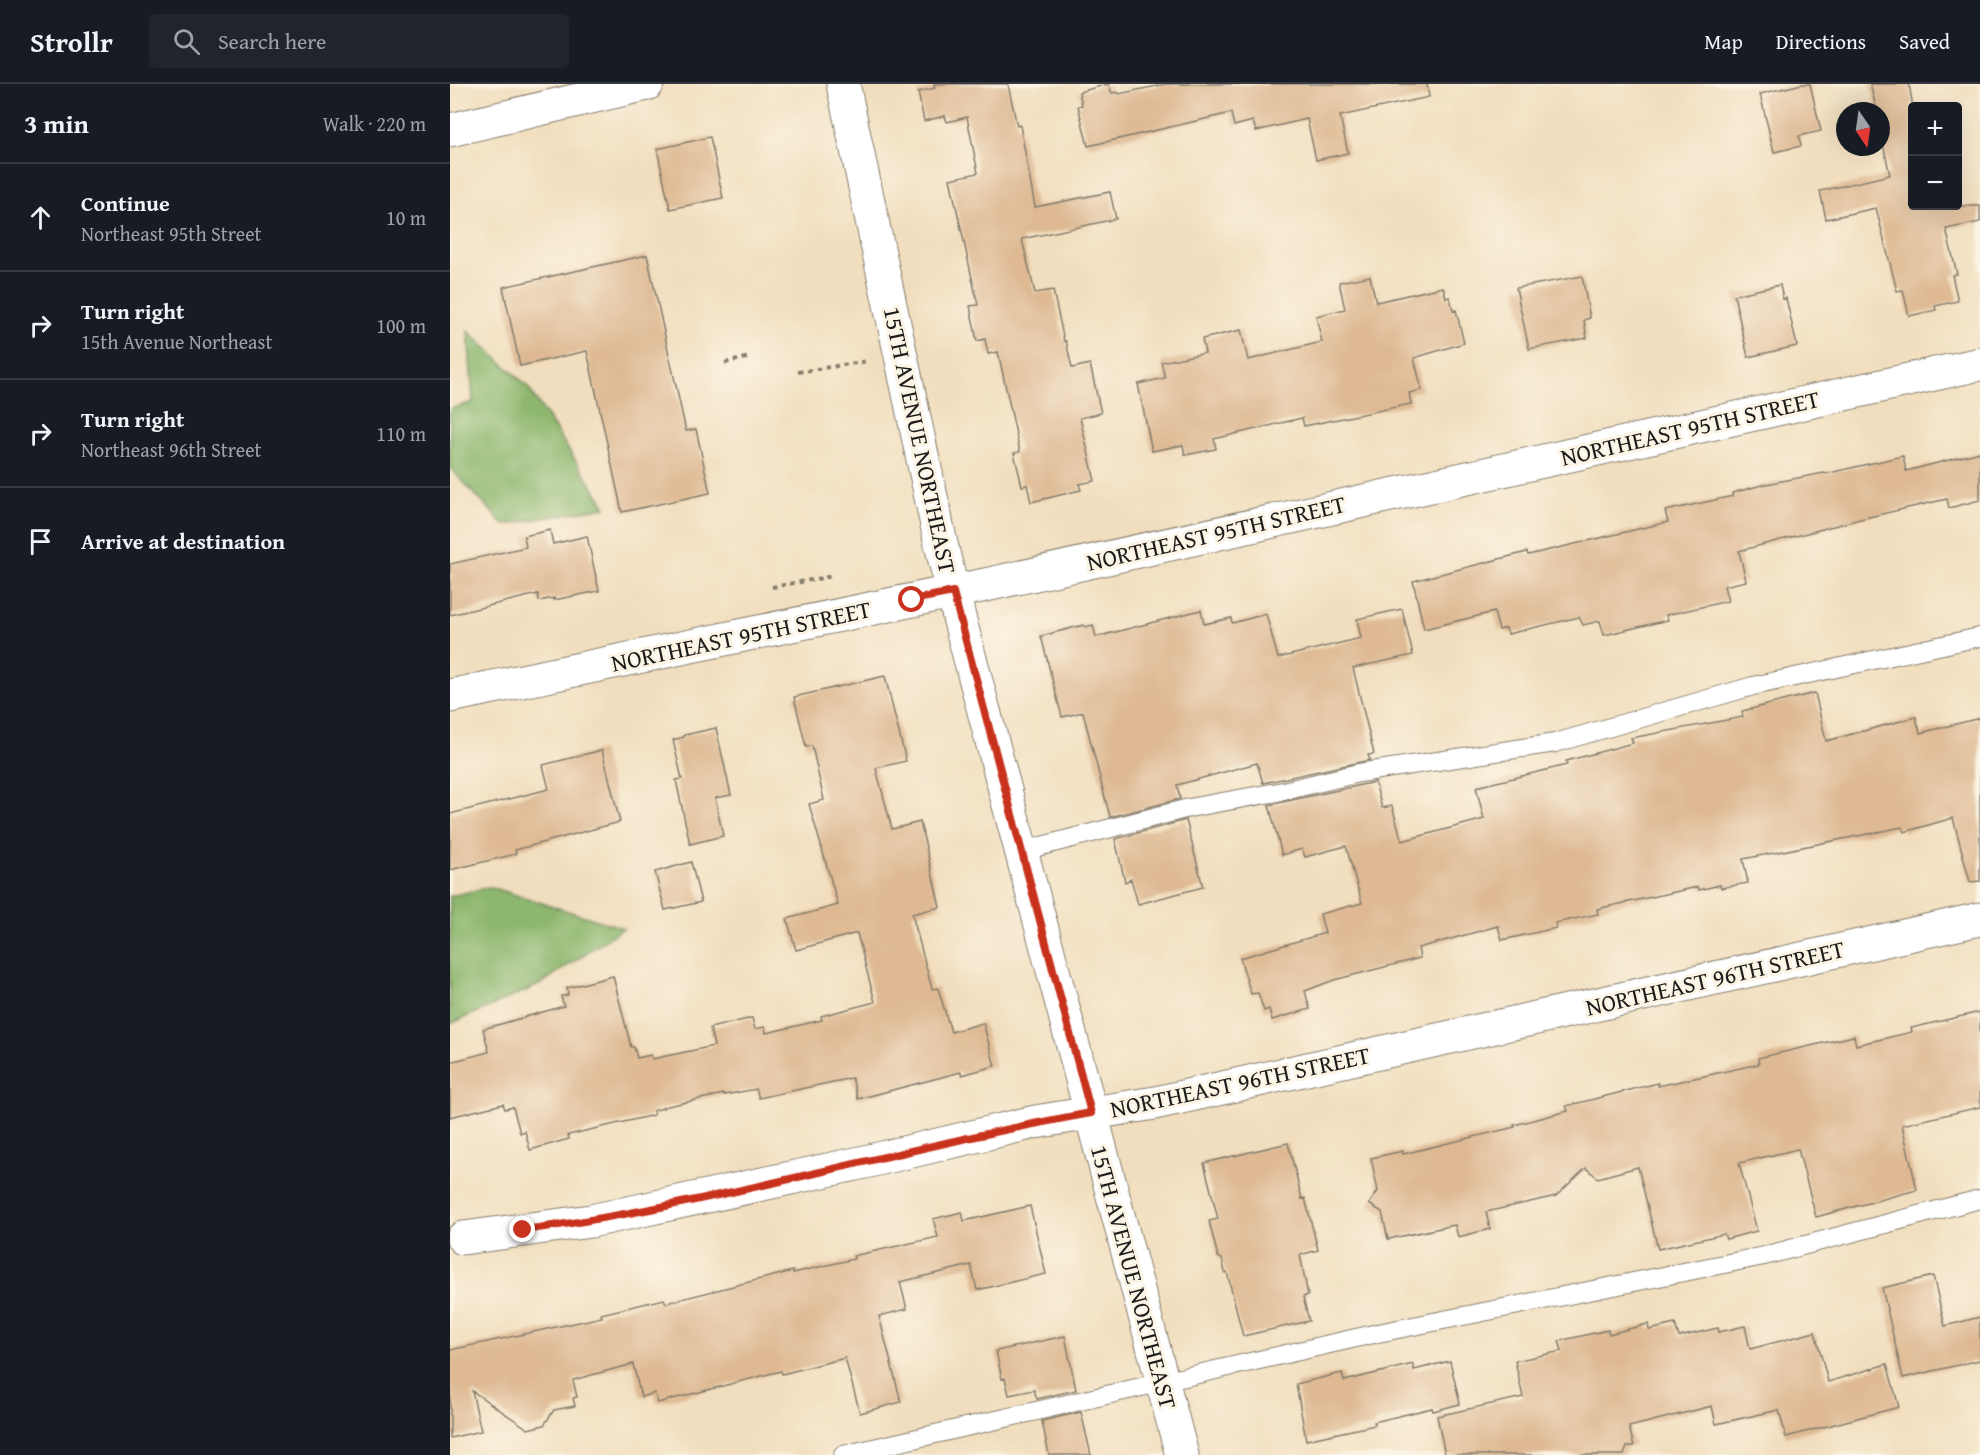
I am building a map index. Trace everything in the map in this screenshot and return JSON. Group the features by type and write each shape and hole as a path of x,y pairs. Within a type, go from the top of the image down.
{"street":[{"path":"450,130 647,84"},
{"name":"15TH AVENUE NORTHEAST","path":"843,84 953,592 1182,1455"},
{"name":"NORTHEAST 95TH STREET","path":"450,696 953,592 1980,364"},
{"name":"NORTHEAST 96TH STREET","path":"463,1238 591,1221 865,1162 1035,1122 1155,1103 1980,919"}],"lane":[{"path":"1022,851 1189,808 1283,791 1359,773 1556,743 1753,686 1980,637"},
{"path":"843,1455 1162,1381 1481,1311 1764,1256 1980,1199"}],"path":[{"path":"725,363 750,357"},
{"path":"798,372 869,361"},
{"path":"772,587 833,576"}],"green space":[{"path":"468,331 527,386 606,507 504,525 450,468 450,409 473,402"},
{"path":"490,887 623,928 539,985 450,1024 450,896"}],"building":[{"path":"934,84 1008,84 1017,126 1020,125 1035,207 1110,192 1116,219 1022,239 1035,293 1053,290 1072,368 1090,364 1101,413 1080,418 1095,481 1079,484 1081,490 1031,502 1027,485 1022,486 1014,453 1020,452 998,352 988,354 985,339 977,341 970,306 978,305 950,179 978,173 967,117 947,122 945,116 924,121 918,92 935,88"},
{"path":"1108,84 1112,93 1118,92 1119,94 1166,84 1427,84 1429,97 1340,116 1348,153 1316,160 1307,119 1256,131 1253,121 1234,126 1231,113 1088,146 1078,106 1082,105 1079,92"},
{"path":"1810,84 1821,131 1799,136 1801,146 1774,152 1760,94"},
{"path":"1870,84 1909,84 1912,102 1908,102 1908,210 1962,210 1962,206 1980,206 1980,222 1946,229 1957,274 1952,275 1958,301 1935,306 1936,310 1909,316 1903,290 1897,291 1876,208 1826,219 1820,191 1890,175 1886,156 1890,156 1890,102 1875,102"},
{"path":"710,137 723,198 670,209 657,149"},
{"path":"647,255 686,431 696,429 710,493 622,512 587,351 520,366 503,287"},
{"path":"1370,276 1376,302 1443,287 1446,298 1450,297 1453,311 1456,310 1464,343 1414,358 1422,390 1409,393 1411,404 1304,426 1302,418 1214,439 1216,449 1185,455 1183,445 1152,451 1138,384 1165,378 1161,362 1205,353 1202,339 1241,330 1248,360 1322,342 1316,316 1345,309 1339,282"},
{"path":"1582,276 1590,318 1584,320 1587,338 1529,349 1516,288"},
{"path":"1780,285 1783,299 1786,298 1797,346 1748,357 1734,295"},
{"path":"1980,452 1980,500 1949,508 1947,499 1739,551 1746,581 1724,586 1728,601 1666,615 1668,620 1604,635 1600,621 1583,625 1579,617 1508,634 1506,628 1499,630 1494,612 1424,629 1413,581 1527,552 1528,555 1668,522 1665,511 1733,496 1732,493 1766,484 1825,474 1903,456 1906,471"},
{"path":"550,530 553,544 587,536 599,591 539,601 538,594 450,615 450,564 526,547 524,536"},
{"path":"1402,609 1413,655 1353,668 1374,754 1368,755 1370,760 1263,783 1257,763 1177,785 1180,799 1110,817 1083,712 1062,717 1041,636 1084,625 1085,627 1093,625 1096,637 1201,610 1204,624 1231,618 1232,623 1266,614 1278,658 1361,638 1357,619"},
{"path":"885,676 906,761 876,768 892,829 920,822 940,907 912,914 932,989 938,988 951,1032 983,1023 995,1066 962,1075 961,1072 858,1099 852,1078 759,1098 756,1089 724,1094 663,1107 653,1111 654,1115 568,1135 569,1139 530,1150 525,1131 520,1133 513,1107 505,1109 503,1104 450,1117 450,1062 489,1052 483,1029 564,1006 561,996 568,995 567,988 613,976 631,1047 634,1047 637,1058 651,1055 652,1059 714,1046 710,1028 752,1018 755,1029 765,1027 766,1033 822,1020 821,1016 875,1002 857,933 796,950 787,919 838,905 809,804 824,800 812,746 806,747 794,697"},
{"path":"1815,693 1826,741 1916,717 1920,733 1980,718 1980,881 1970,882 1953,818 1904,832 1902,827 1743,859 1748,883 1721,888 1720,885 1699,890 1698,887 1597,909 1598,914 1555,923 1556,928 1502,940 1498,926 1418,948 1420,958 1334,980 1305,991 1310,1009 1272,1020 1269,1009 1264,1011 1258,993 1251,994 1240,958 1325,933 1320,914 1362,903 1346,846 1305,857 1302,849 1282,855 1269,805 1375,782 1382,808 1392,806 1402,841 1484,819 1476,787 1567,765 1566,761 1633,743 1631,738 1743,717 1742,711"},
{"path":"716,728 731,795 715,798 723,836 690,844 676,780 682,779 673,740 684,737 684,735"},
{"path":"602,750 620,822 515,850 516,854 450,870 450,814 549,789 543,765"},
{"path":"1186,820 1203,887 1138,904 1131,879 1125,882 1115,839"},
{"path":"691,862 701,902 665,910 655,872"},
{"path":"1980,1012 1980,1107 1902,1125 1917,1190 1816,1217 1798,1149 1739,1163 1757,1231 1726,1239 1724,1234 1658,1249 1638,1167 1598,1178 1586,1168 1556,1196 1486,1212 1490,1229 1458,1237 1455,1225 1388,1239 1382,1212 1369,1204 1378,1191 1371,1158 1403,1151 1403,1154 1515,1127 1514,1125 1568,1111 1566,1106 1658,1083 1658,1086 1759,1064 1758,1058 1854,1036 1856,1045 1912,1032 1911,1028"},
{"path":"1288,1143 1318,1250 1300,1255 1308,1295 1303,1297 1309,1321 1243,1336 1227,1272 1225,1273 1222,1259 1218,1257 1209,1221 1218,1219 1204,1163"},
{"path":"1030,1206 1046,1274 977,1290 971,1265 900,1282 907,1309 879,1316 901,1402 860,1413 845,1358 782,1374 781,1371 657,1403 655,1393 641,1397 633,1364 573,1380 577,1397 573,1398 575,1406 554,1410 544,1425 528,1429 472,1391 481,1431 450,1438 450,1350 602,1317 601,1314 664,1299 666,1303 938,1237 933,1219 962,1212 964,1221"},
{"path":"1933,1276 1945,1326 1980,1317 1980,1360 1903,1378 1882,1288"},
{"path":"1648,1324 1649,1330 1675,1324 1679,1337 1718,1328 1719,1332 1745,1326 1750,1349 1815,1332 1828,1382 1887,1364 1899,1407 1786,1437 1779,1410 1716,1424 1712,1406 1629,1427 1634,1446 1627,1447 1624,1455 1445,1455 1437,1416 1523,1397 1515,1361 1562,1351 1559,1341 1608,1330 1609,1334"},
{"path":"1065,1336 1076,1390 1037,1399 1034,1390 1009,1395 1005,1378 1002,1379 996,1351"},
{"path":"1450,1361 1460,1404 1433,1411 1432,1408 1374,1422 1375,1425 1306,1440 1296,1384 1342,1373 1344,1381 1413,1364 1414,1370"},
{"path":"1081,1412 1091,1455 1049,1455 1042,1421"}],"route":[{"path":"523,1230 591,1221 865,1162 1035,1122 1091,1113 953,592 912,600"}]}
